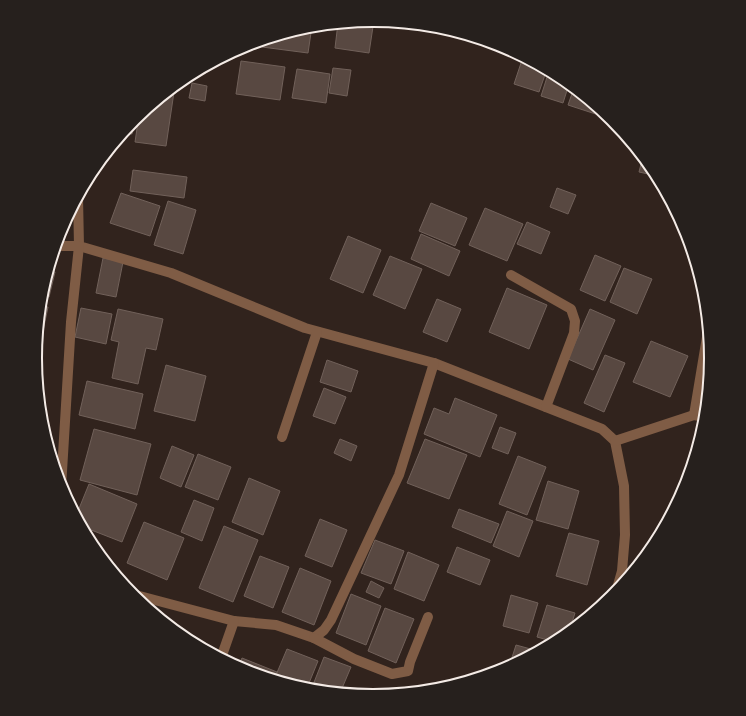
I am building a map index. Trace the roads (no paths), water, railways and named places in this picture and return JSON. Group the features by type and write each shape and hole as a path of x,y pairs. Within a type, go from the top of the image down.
{"street":[{"path":"62,470 71,322 79,246 78,208"},
{"path":"62,246 79,246 171,272 305,328 434,363 602,428 615,441 624,486 625,535 622,571 620,578"},
{"path":"511,276 571,309 575,320 574,333 546,407"},
{"path":"282,437 318,332"},
{"path":"694,415 704,356"},
{"path":"314,638 324,630 331,620 399,475 434,363"},
{"path":"615,441 694,415 699,416"},
{"path":"145,597 234,621 276,624 314,638 354,659 392,674 408,671 410,662 428,617"},
{"path":"223,653 234,621"}]}
